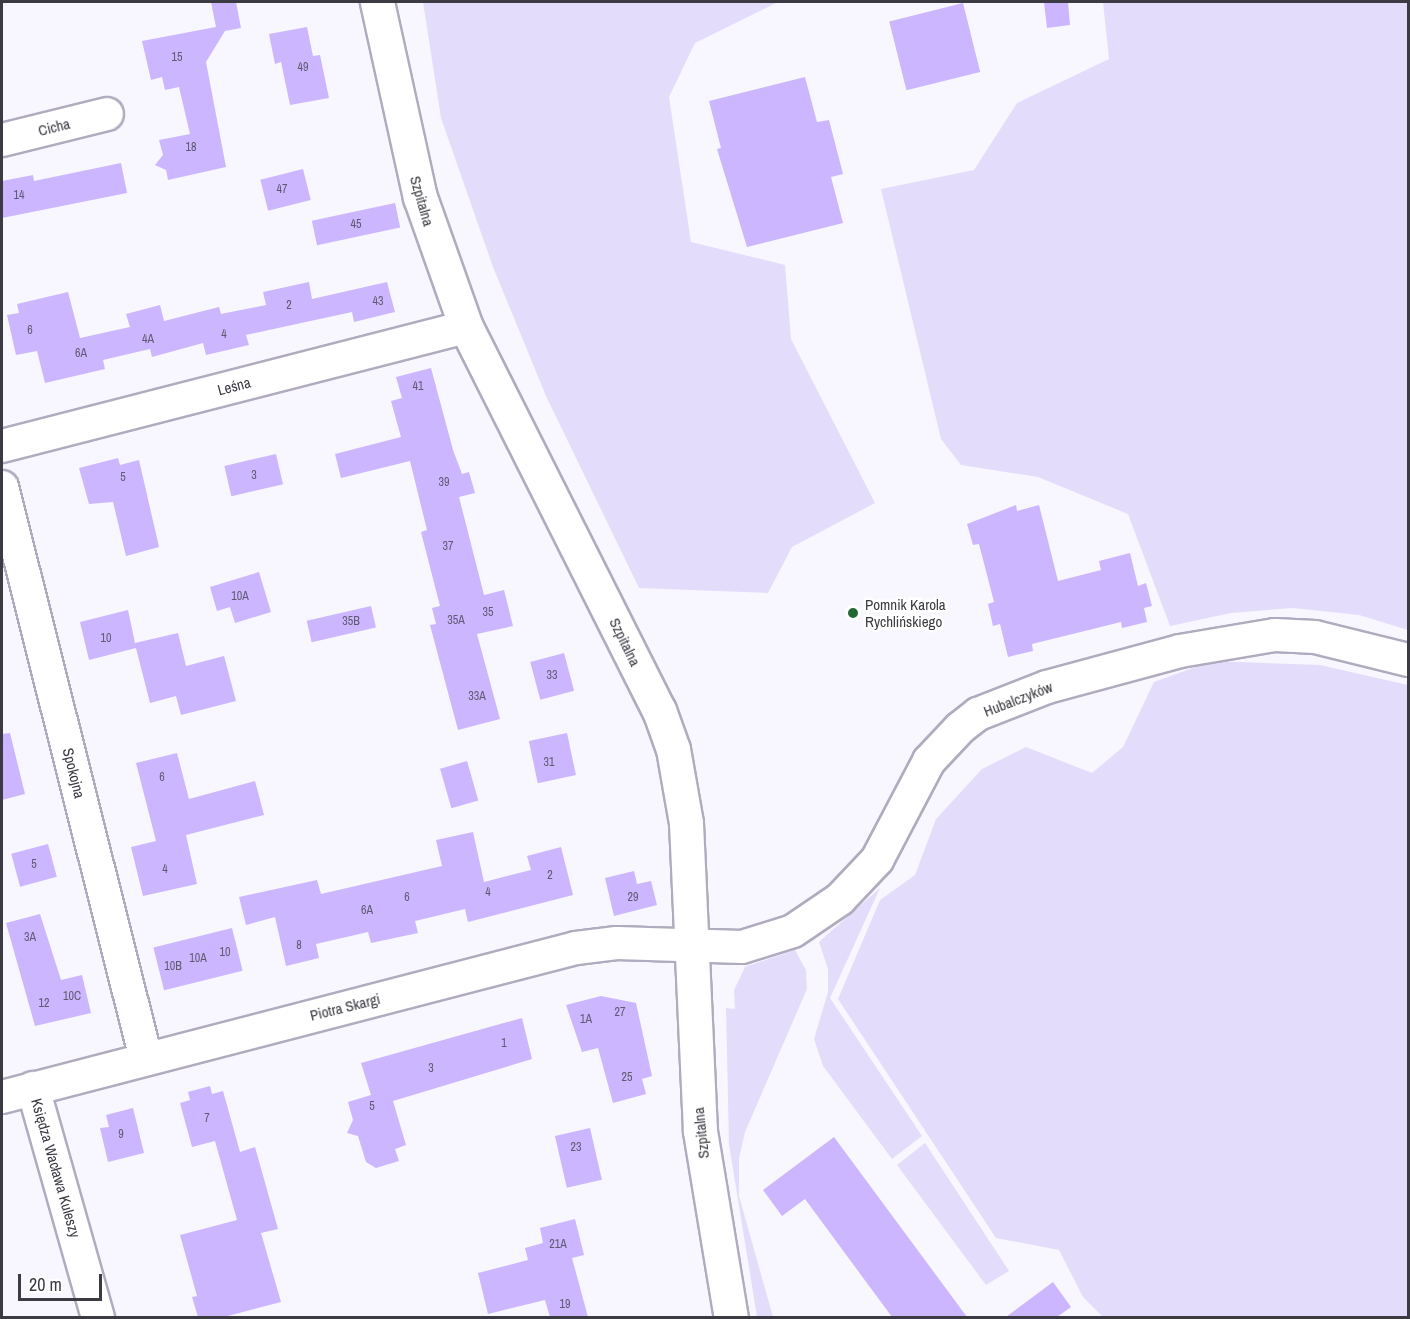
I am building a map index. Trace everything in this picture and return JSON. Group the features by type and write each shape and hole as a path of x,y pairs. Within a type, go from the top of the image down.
{"street":[{"name":"Szpitalna","path":"377,2 420,197 466,327 659,710 673,749 686,823 700,1131 731,1317"},
{"name":"Cicha","path":"2,140 107,114"},
{"name":"Leśna","path":"2,446 466,327"},
{"name":"Spokojna","path":"2,487 146,1059"},
{"name":"Hubalczyków","path":"692,948 752,944 793,931 821,914 877,860 917,782 944,744 978,714 1002,704 1047,687 1234,639 1316,638 1408,660"},
{"name":"Piotra Skargi","path":"2,1096 576,948 617,943 692,948"},
{"name":"Księdza Wacława Kuleszy","path":"33,1088 98,1317"}],"shaded area":[{"path":"423,2 778,2 695,43 669,97 691,242 785,265 791,339 875,503 792,547 768,593 639,588 546,396 493,267 441,118"},
{"path":"1103,2 1408,2 1408,630 1359,615 1293,608 1231,613 1170,626 1128,514 1038,477 961,465 941,439 881,189 974,170 1017,103 1109,59"},
{"path":"1212,661 1320,665 1408,685 1408,1317 1103,1317 1083,1297 1059,1250 996,1238 838,999 880,900 915,875 936,819 982,769 1026,747 1092,773 1123,747 1154,682"},
{"path":"880,888 830,998 922,1136 892,1159 823,1066 814,1039 828,992 828,969 819,942"},
{"path":"795,950 806,970 807,989 745,1132 739,1158 739,1196 773,1317 757,1317 729,1144 726,1008 735,1009 734,990 745,967"},
{"path":"925,1143 1009,1271 986,1285 897,1165"}],"building":[{"path":"211,2 236,2 241,28 225,31 206,62 226,167 168,180 166,170 155,165 163,155 159,140 190,134 179,87 165,90 162,77 151,80 142,41 216,27"},
{"path":"1044,2 1068,2 1070,25 1047,28"},
{"path":"963,3 980,72 906,90 889,21"},
{"path":"307,27 313,56 320,55 329,98 290,105 281,62 275,64 269,34"},
{"path":"805,77 817,122 829,120 843,174 831,177 843,223 747,247 717,149 721,148 709,101"},
{"path":"121,163 127,193 2,218 2,181 33,175 34,181"},
{"path":"303,169 311,200 268,211 260,180"},
{"path":"395,203 400,227 317,245 312,221"},
{"path":"309,282 312,299 387,282 395,312 354,322 352,312 246,335 249,345 206,355 203,343 152,357 150,349 103,360 105,369 45,383 37,351 16,355 7,315 19,313 17,304 68,292 80,338 130,327 126,314 160,305 164,321 219,307 221,314 266,305 263,292"},
{"path":"431,368 453,450 462,474 469,472 475,493 459,497 484,595 504,590 513,626 477,634 500,719 458,730 430,625 436,624 432,608 440,606 421,532 427,530 410,461 341,478 335,454 401,437 391,401 402,398 396,377"},
{"path":"276,454 283,484 231,496 224,466"},
{"path":"118,458 120,465 139,460 159,547 126,556 113,502 89,504 79,468"},
{"path":"1016,505 1017,511 1039,505 1058,581 1101,570 1099,561 1130,553 1138,586 1146,583 1152,606 1144,608 1147,622 1122,628 1121,622 1032,644 1033,651 1008,657 1000,624 993,626 988,604 994,602 979,544 973,545 967,524"},
{"path":"259,572 271,612 235,623 230,607 217,611 210,587"},
{"path":"371,606 376,627 312,642 307,621"},
{"path":"128,610 135,643 178,633 186,666 224,656 236,701 181,715 176,696 150,703 136,648 89,660 80,622"},
{"path":"564,653 574,691 540,700 530,662"},
{"path":"10,733 25,794 2,800 2,734"},
{"path":"567,733 576,775 538,783 529,741"},
{"path":"177,753 189,799 255,781 264,815 186,835 197,884 143,896 131,847 156,841 136,763"},
{"path":"467,761 478,800 451,808 440,769"},
{"path":"473,832 484,882 531,870 527,856 561,847 573,895 468,922 465,909 415,921 418,933 371,943 368,932 316,944 319,958 286,966 275,917 246,925 239,897 317,880 321,894 442,866 436,840"},
{"path":"48,844 57,877 20,887 11,854"},
{"path":"634,871 637,884 651,881 657,905 614,916 605,878"},
{"path":"40,914 61,980 82,975 91,1013 35,1026 6,923"},
{"path":"232,928 243,971 164,990 153,948"},
{"path":"601,996 636,1003 652,1076 642,1079 646,1094 613,1103 598,1048 582,1052 566,1005"},
{"path":"522,1018 532,1059 393,1101 406,1145 395,1149 399,1161 376,1168 366,1162 358,1136 347,1133 353,1120 348,1102 371,1095 361,1063"},
{"path":"210,1086 212,1094 223,1091 240,1152 255,1147 278,1229 261,1233 281,1302 224,1317 198,1317 192,1297 197,1296 180,1235 237,1220 215,1141 192,1147 180,1103 190,1100 188,1092"},
{"path":"133,1108 144,1153 108,1162 100,1128 109,1127 106,1115"},
{"path":"590,1128 602,1180 567,1188 555,1136"},
{"path":"834,1137 967,1317 892,1317 805,1199 782,1216 763,1190"},
{"path":"575,1219 584,1255 572,1258 588,1317 550,1317 545,1300 488,1314 478,1273 528,1260 525,1248 543,1243 540,1228"},
{"path":"1053,1282 1071,1307 1057,1317 1006,1317"}],"place":[{"name":"Pomnik Karola Rychlińskiego","path":"853,613"}]}
